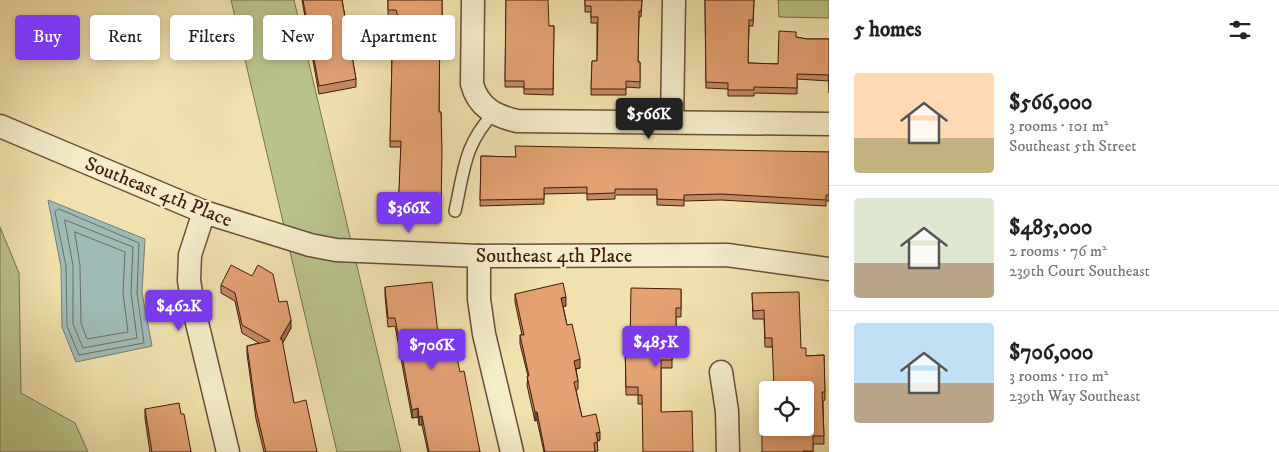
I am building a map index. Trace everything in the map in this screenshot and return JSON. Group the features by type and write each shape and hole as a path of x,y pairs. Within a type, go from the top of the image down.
{"street":[{"path":"473,0 472,84 475,96 489,110 517,121 829,124"},
{"path":"672,122 674,0"},
{"name":"Southeast 4th Place","path":"0,126 204,212 310,245 336,250 479,256 728,255 829,268"},
{"path":"204,212 190,255 189,280 192,306 228,452"},
{"path":"479,256 479,299 484,334 512,452"},
{"path":"721,372 727,411 728,452"}],"lane":[{"path":"456,211 468,152 489,110"}],"green space":[{"path":"231,0 294,0 298,15 263,15 263,60 308,60 401,452 337,452 245,60 253,60 253,15 235,15"},
{"path":"778,0 829,0 829,18 779,17"},
{"path":"0,227 19,273 21,393 75,423 88,452 0,452"}],"water":[{"path":"48,200 145,239 142,293 152,346 76,362 62,327 61,267"}],"building":[{"path":"303,0 342,0 345,15 342,15 342,60 353,60 356,79 319,86 314,60 332,60 332,15 306,15"},
{"path":"388,0 442,0 442,15 397,15 396,10 388,10"},
{"path":"506,0 548,0 549,26 554,26 553,89 524,89 524,81 505,81"},
{"path":"585,0 642,0 641,11 639,11 638,62 640,62 640,82 626,81 626,89 591,89 592,61 597,61 598,17 591,17 591,6 585,6"},
{"path":"705,0 754,0 753,20 749,20 748,63 778,64 779,31 796,32 796,37 829,39 829,75 797,74 797,88 754,87 754,90 728,90 728,83 706,82"},
{"path":"392,60 440,60 439,112 441,112 442,150 441,215 398,214 401,141 390,141"},
{"path":"515,146 829,152 829,195 826,195 826,200 721,194 684,195 684,200 657,199 657,189 615,189 615,193 587,194 587,187 544,188 544,199 480,200 481,156 516,157"},
{"path":"231,265 252,276 258,265 273,274 279,302 287,301 291,320 280,339 282,339 294,403 306,400 317,452 266,452 256,410 247,346 270,341 242,325 235,293 221,285"},
{"path":"432,282 439,342 453,339 460,372 464,371 480,452 429,452 422,416 419,417 418,408 412,410 395,318 388,318 385,287"},
{"path":"563,283 566,297 561,298 567,325 572,324 580,359 574,361 578,381 574,382 582,417 596,414 600,432 596,433 598,442 594,443 595,452 545,452 527,376 529,376 520,335 524,335 515,294"},
{"path":"631,288 681,289 681,308 676,308 676,334 672,334 672,360 661,360 661,412 692,411 693,452 643,452 642,395 638,395 638,387 626,387 625,342 630,342"},
{"path":"799,292 801,348 806,348 806,356 824,355 825,392 822,392 824,436 814,436 814,381 774,381 772,338 765,338 764,310 753,311 752,293"},
{"path":"179,403 181,414 184,414 191,452 152,452 145,409"},
{"path":"762,436 813,436 813,451 762,452"}]}
